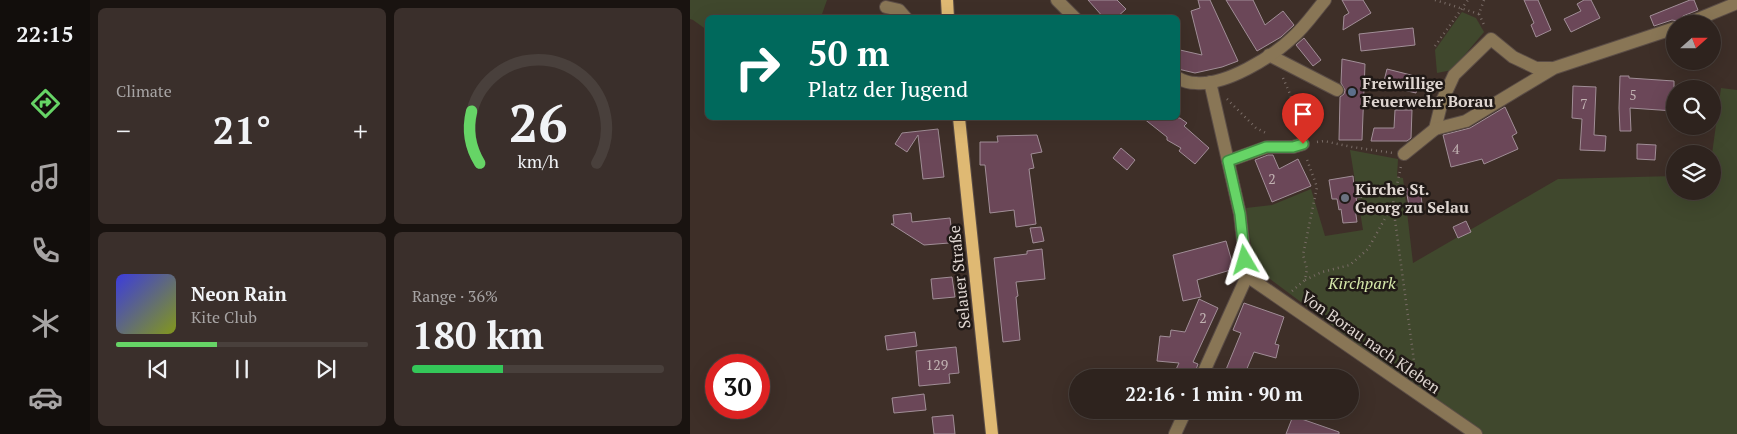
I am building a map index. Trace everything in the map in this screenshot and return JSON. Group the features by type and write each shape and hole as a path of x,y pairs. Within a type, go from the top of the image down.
{"main road":[{"path":"946,0 948,15"},
{"name":"Selauer Straße","path":"958,120 992,434"}],"street":[{"path":"1057,0 1072,15"},
{"path":"1180,79 1197,83 1210,82 1234,75 1291,40 1325,0"},
{"path":"1709,15 1737,4"},
{"path":"886,7 899,10 903,15"},
{"path":"1404,154 1435,129 1466,121 1554,68 1666,31"},
{"path":"1435,129 1442,101 1454,75 1491,40 1513,57 1536,68 1554,68"},
{"path":"1269,55 1337,90"},
{"path":"1205,369 1247,276 1240,214 1210,82"},
{"path":"1228,161 1266,147 1293,147 1303,144"},
{"name":"Von Borau nach Kleben","path":"1247,276 1476,434"},
{"path":"1175,434 1182,419"}],"path":[{"path":"1435,0 1461,10 1480,14 1484,0"},
{"path":"1435,46 1468,0"},
{"path":"1282,77 1290,94 1308,164 1317,187 1303,255 1307,269 1305,280"},
{"path":"1210,82 1256,128 1271,136"},
{"path":"1282,300 1305,280 1322,272 1350,264 1368,249 1393,204 1404,154 1324,141"},
{"path":"1393,204 1418,395"}],"green space":[{"path":"690,0 827,0 822,15 705,15 705,29 690,19"},
{"path":"1462,12 1476,18 1484,32 1452,70 1437,73 1435,50"},
{"name":"Kirchpark","path":"1721,88 1737,90 1737,434 1483,434 1428,397 1262,273 1256,268 1253,260 1246,208 1272,205 1311,189 1325,236 1363,230 1350,150 1398,159 1397,177 1403,178 1413,263 1558,179 1666,176 1666,200 1721,200 1721,145 1713,145 1715,135 1721,135"}],"building":[{"path":"1088,0 1117,0 1126,9 1119,15 1101,15"},
{"path":"1198,0 1210,0 1238,61 1195,73 1180,69 1180,50 1202,55 1191,11 1200,8"},
{"path":"1226,0 1253,0 1265,25 1283,11 1294,25 1281,37 1257,51"},
{"path":"1342,0 1363,0 1371,13 1343,30 1344,16 1349,13"},
{"path":"1524,0 1538,0 1551,30 1536,37 1531,25 1534,23"},
{"path":"1584,0 1591,0 1600,18 1571,32 1564,19 1581,11 1577,4"},
{"path":"1690,0 1694,0 1698,10 1686,15 1666,15 1666,22 1654,26 1650,16"},
{"path":"1413,28 1415,45 1361,51 1359,34"},
{"path":"1304,38 1321,60 1313,66 1296,45"},
{"path":"1342,59 1365,64 1362,140 1339,140 1340,97 1344,94 1345,90 1341,83"},
{"path":"1387,69 1419,77 1416,93 1383,85"},
{"path":"1620,76 1666,80 1666,110 1630,108 1631,131 1620,131"},
{"path":"1573,86 1596,87 1594,135 1606,136 1605,151 1580,150 1582,119 1572,118"},
{"path":"1505,107 1517,133 1512,136 1518,149 1484,164 1482,159 1451,167 1443,135 1470,128"},
{"path":"1395,110 1412,110 1411,138 1407,141 1371,141 1374,128 1394,128"},
{"path":"1180,118 1187,123 1184,126 1209,148 1195,164 1179,151 1181,148 1167,140 1167,137 1146,120 1180,120"},
{"path":"938,129 944,177 923,179 918,135 907,152 895,144 902,133"},
{"path":"1037,135 1042,152 1031,154 1034,168 1029,169 1036,224 1016,227 1014,210 990,213 985,165 980,165 980,142 998,142 997,136"},
{"path":"1637,144 1656,145 1655,160 1637,159"},
{"path":"1121,148 1135,160 1127,170 1113,158"},
{"path":"1273,155 1279,169 1298,159 1311,186 1272,202 1255,160"},
{"name":"Kirche St. Georg zu Selau","path":"1353,176 1354,186 1361,185 1362,197 1356,198 1358,207 1355,208 1357,222 1343,223 1337,199 1332,199 1329,180"},
{"path":"1420,187 1422,204 1409,206 1406,189"},
{"path":"911,213 912,222 950,218 952,234 948,235 949,243 924,245 891,224 894,224 893,215"},
{"path":"1466,221 1471,232 1458,238 1453,227"},
{"path":"1041,227 1044,241 1033,243 1030,228"},
{"path":"1226,241 1234,269 1197,280 1201,297 1183,301 1173,255"},
{"path":"1042,249 1045,279 1016,282 1020,340 1003,342 994,258 1027,254 1027,251"},
{"path":"952,277 955,297 933,299 931,279"},
{"path":"1199,299 1218,308 1193,362 1198,364 1196,369 1176,369 1179,363 1157,361 1160,336 1170,337 1171,330 1185,332"},
{"path":"1244,303 1284,317 1275,344 1279,345 1276,358 1254,352 1247,369 1226,369 1241,333 1233,330"},
{"path":"915,332 917,346 887,350 885,336"},
{"path":"956,347 959,373 949,374 950,383 919,386 916,351"},
{"path":"924,394 926,410 894,413 892,398"},
{"path":"953,415 955,434 934,434 932,417"},
{"path":"1292,419 1302,419 1339,432 1339,434 1286,434"}],"place":[{"name":"Freiwillige Feuerwehr Borau","path":"1352,92"},
{"name":"Kirche St. Georg zu Selau","path":"1345,198"}],"route":[{"path":"1245,260 1240,214 1228,161 1266,147 1293,147 1303,144"}]}
